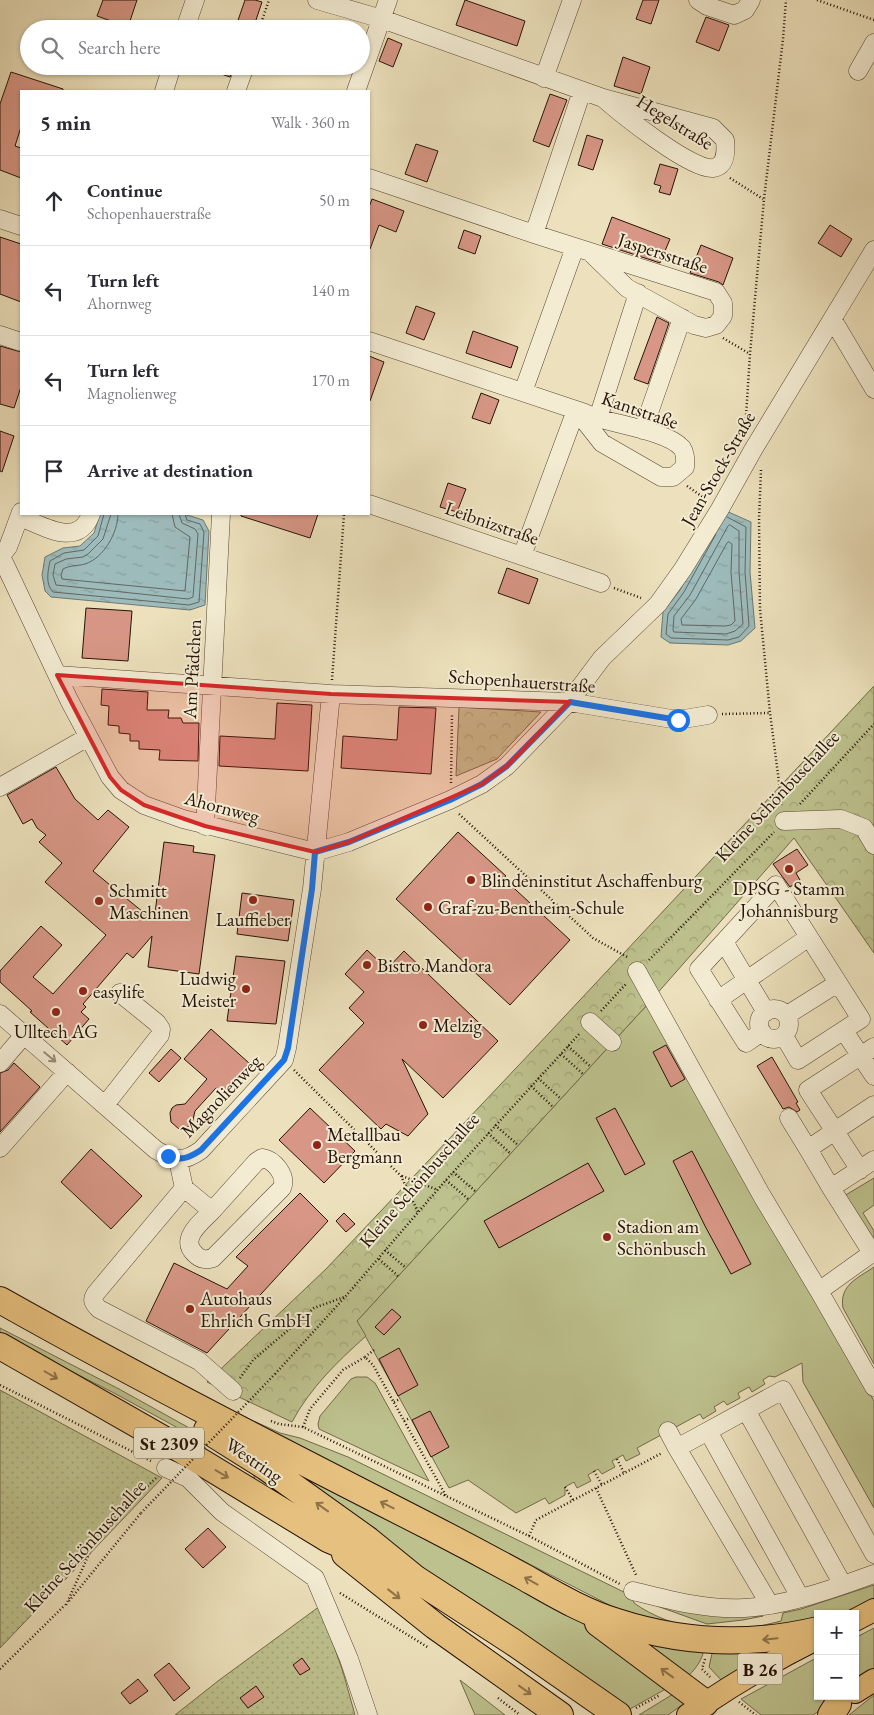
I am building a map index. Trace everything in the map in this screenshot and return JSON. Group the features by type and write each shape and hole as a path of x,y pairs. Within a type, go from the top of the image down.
{"highway":[{"path":"3,1331 64,1336 476,1550 574,1605 616,1622 660,1634 708,1640 752,1641 792,1637 814,1631"},
{"name":"Westring","path":"3,1331 170,1443 328,1539 363,1552 416,1579"},
{"name":"Westring","path":"3,1331 224,1440 266,1467 368,1540 416,1579 618,1715"},
{"path":"328,1539 436,1626 560,1715"},
{"path":"574,1605 704,1711"}],"main road":[{"path":"859,1618 874,1610"},
{"name":"B 26","path":"704,1711 732,1685 814,1640"},
{"path":"839,1704 874,1680"}],"street":[{"path":"188,20 195,0"},
{"name":"Hegelstraße","path":"317,0 382,20 603,98 713,128 725,140 727,154 722,164 713,168 700,166 642,130 603,98"},
{"path":"370,53 388,0"},
{"path":"544,78 572,0"},
{"path":"698,0 708,6 734,15 746,10 751,0"},
{"path":"858,71 874,43"},
{"path":"164,90 169,75"},
{"path":"236,90 242,75"},
{"path":"356,90 362,75"},
{"path":"534,234 582,91"},
{"name":"Jaspersstraße","path":"370,178 582,250 716,292 723,303 723,316 716,324 706,328 694,325 627,288 582,250"},
{"path":"0,218 20,226"},
{"path":"523,392 582,250"},
{"name":"Jean-Stock-Straße","path":"574,697 602,658 658,604 683,569 874,250"},
{"path":"598,418 638,293"},
{"path":"643,430 682,318"},
{"path":"833,320 874,389"},
{"path":"0,335 20,342"},
{"name":"Kantstraße","path":"370,341 675,442 684,450 685,467 673,477 661,478 602,443 576,410"},
{"name":"Kantstraße","path":"522,556 576,410"},
{"name":"Leibnizstraße","path":"370,504 601,583"},
{"path":"20,515 65,534 78,532 85,526 90,515"},
{"name":"Ahornweg","path":"20,515 8,547 1,556 57,675 110,778 121,790 144,805 204,826 315,852 349,842 450,800 482,784 507,766 574,697"},
{"name":"Am Pfädchen","path":"204,826 221,515"},
{"name":"Schopenhauerstraße","path":"57,675 331,694 452,697 574,697 678,720 708,714"},
{"path":"315,852 331,694"},
{"path":"0,787 88,737"},
{"path":"784,821 840,819 869,823 874,844"},
{"name":"Magnolienweg","path":"0,1014 156,1150 178,1160 190,1158 201,1150 284,1060 288,1048 312,889 315,852"},
{"path":"762,1032 746,1043 699,969 776,885 861,1020 798,1060 784,1036"},
{"path":"718,1000 809,937"},
{"path":"724,942 766,1012"},
{"path":"640,969 762,1196 819,1290 874,1388"},
{"path":"787,1015 838,983"},
{"path":"105,1105 160,1036 162,1029 120,992"},
{"path":"775,1009 787,1015 789,1028 784,1036 772,1039 762,1032 760,1023 762,1015 766,1012 775,1009"},
{"path":"590,1022 612,1042"},
{"path":"844,1031 867,1052 874,1076"},
{"path":"0,1063 24,1035"},
{"path":"831,1188 867,1165 835,1131 808,1090 867,1052"},
{"path":"0,1148 67,1072"},
{"path":"808,1149 874,1105"},
{"path":"789,1118 872,1253 819,1290"},
{"path":"262,1158 268,1159 283,1175 284,1182 282,1188 213,1258 206,1260 198,1257 191,1250 189,1243 190,1236 194,1230 212,1211 256,1162 262,1158"},
{"path":"178,1160 184,1188 212,1211"},
{"path":"184,1188 96,1293 93,1303 98,1309 199,1361 233,1391"},
{"path":"677,1448 783,1390 874,1554"},
{"path":"746,1410 843,1585"},
{"path":"708,1430 800,1597"},
{"path":"668,1431 770,1605"},
{"path":"166,1468 188,1478 222,1512 315,1578 349,1659 368,1715"},
{"path":"639,1592 707,1607 745,1608 770,1605 843,1585 874,1574"}],"path":[{"path":"261,20 269,0"},
{"path":"817,0 874,20"},
{"path":"713,168 764,199"},
{"path":"706,328 750,354"},
{"path":"673,477 720,509"},
{"path":"331,694 344,515"},
{"path":"601,583 658,604"},
{"path":"452,697 450,800 460,817 593,938 640,969"},
{"path":"708,714 770,713"},
{"name":"Kleine Schönbuschallee","path":"0,1669 66,1605 142,1513 275,1374 538,1078 874,724"},
{"path":"568,1046 590,1066"},
{"path":"561,1054 583,1074"},
{"path":"284,1060 401,1176 418,1212"},
{"path":"538,1078 560,1098"},
{"path":"531,1086 553,1107"},
{"path":"495,1125 518,1145"},
{"path":"488,1133 510,1153"},
{"path":"453,1172 475,1191"},
{"path":"401,1176 438,1190"},
{"path":"446,1180 468,1200"},
{"path":"386,1250 406,1268"},
{"path":"378,1258 398,1276"},
{"path":"246,1411 229,1404 235,1385 253,1360 314,1308 345,1297"},
{"path":"303,1427 310,1409 343,1370 374,1350"},
{"path":"365,1357 373,1364 447,1497"},
{"path":"0,1385 166,1468 99,1532 66,1605"},
{"path":"394,1402 400,1399"},
{"path":"404,1421 410,1418"},
{"path":"270,1421 303,1427 529,1536 604,1577 639,1592"},
{"path":"529,1536 536,1520 656,1456 677,1448"},
{"path":"617,1459 624,1473"},
{"path":"594,1471 602,1485"},
{"path":"565,1487 573,1500"},
{"path":"596,1488 639,1592"},
{"path":"340,1593 430,1649"},
{"path":"498,1698 520,1715"}],"highlighted area":[{"path":"57,675 331,694 569,702 507,766 482,784 349,842 315,852 205,826 144,805 121,790 110,777"}],"green space":[{"path":"874,686 874,953 794,838 647,1005 357,1321 366,1336 325,1376 307,1398 292,1422 207,1382 326,1269"},
{"path":"459,707 541,712 497,759 456,776"},
{"name":"Stadion am Schönbusch","path":"647,1005 874,1401 874,1508 803,1382 802,1363 775,1377 769,1376 763,1380 765,1384 752,1392 749,1387 738,1393 740,1398 727,1405 724,1401 714,1407 716,1411 703,1419 700,1414 637,1448 640,1454 626,1461 623,1455 612,1461 615,1467 602,1474 598,1469 588,1475 591,1481 577,1488 574,1482 565,1487 565,1495 549,1504 545,1498 516,1513 468,1480 449,1488 357,1321"},
{"path":"874,1178 874,1205 863,1213 874,1231 874,1245 844,1196"},
{"path":"874,1267 874,1364 843,1308 843,1300 844,1293 851,1283"},
{"path":"0,1328 119,1389 220,1445 366,1545 256,1482 251,1468 114,1393 0,1335"},
{"path":"367,1377 375,1383 429,1481 319,1429 320,1416 351,1379"},
{"path":"0,1390 162,1478 0,1648"},
{"path":"221,1406 280,1433 300,1438 348,1457 632,1596 634,1603 665,1620 699,1631 619,1610"},
{"path":"276,1457 567,1613 652,1670 671,1686 630,1709 357,1524"},
{"path":"874,1585 874,1601 851,1610 814,1610 814,1621 744,1630 781,1621 783,1613"},
{"path":"320,1606 343,1672 355,1715 175,1715 218,1681"},
{"path":"657,1606 744,1616 763,1616 707,1624"},
{"path":"874,1628 874,1674 859,1684 859,1655 859,1636"},
{"path":"636,1634 704,1649 699,1663 689,1675 662,1657"},
{"path":"713,1649 763,1650 771,1652 723,1682 709,1667"},
{"path":"814,1659 814,1700 836,1700 813,1715 761,1715 741,1699"},
{"path":"460,1680 505,1715 475,1715"},
{"path":"678,1691 686,1702 668,1715 639,1715"},
{"path":"874,1695 874,1715 849,1715"}],"water":[{"path":"724,510 751,522 750,572 755,628 741,641 728,645 670,643 661,637 663,612 680,590"},
{"path":"100,515 187,515 203,520 209,531 205,605 190,610 51,597 45,591 42,575 45,557 63,548 80,546 94,533"}],"building":[{"path":"103,0 137,0 130,20 108,20 97,16"},
{"path":"245,0 262,2 256,20 238,20"},
{"path":"465,0 525,21 517,46 456,25"},
{"path":"643,0 659,0 651,24 636,19"},
{"path":"706,17 729,25 719,51 696,42"},
{"path":"388,38 402,44 393,67 379,61"},
{"path":"623,57 650,67 641,94 614,86"},
{"path":"11,72 63,89 20,90 20,130 15,146 20,148 20,178 0,170 0,104"},
{"path":"550,94 567,100 549,147 533,141"},
{"path":"587,135 603,140 593,170 578,165"},
{"path":"416,144 438,151 427,182 405,174"},
{"path":"660,164 678,169 670,195 659,192 661,186 654,184"},
{"path":"372,199 404,211 396,232 379,225 370,249 370,204"},
{"path":"612,217 670,239 660,263 602,244"},
{"path":"830,225 852,239 841,257 818,243"},
{"path":"464,230 481,236 475,254 458,248"},
{"path":"0,237 20,244 20,302 0,294"},
{"path":"701,245 733,258 723,285 690,273"},
{"path":"416,306 435,313 424,340 406,333"},
{"path":"657,317 669,323 648,384 634,379"},
{"path":"473,331 518,347 511,368 466,353"},
{"path":"0,346 20,352 20,390 14,408 0,404"},
{"path":"370,356 384,362 370,401"},
{"path":"481,393 499,400 490,424 472,418"},
{"path":"0,431 14,436 2,472 0,471"},
{"path":"448,483 466,489 457,512 440,507"},
{"path":"241,515 318,515 310,538"},
{"path":"507,568 538,579 529,604 498,593"},
{"path":"86,608 132,611 128,661 82,658"},
{"path":"102,689 148,692 147,710 169,710 168,718 181,718 183,723 199,723 198,761 159,760 160,750 139,749 139,741 130,741 130,734 119,733 119,726 108,725 109,706 101,705"},
{"path":"277,703 312,705 308,771 219,766 220,736 275,739"},
{"path":"399,707 436,708 431,774 341,768 343,736 397,740"},
{"path":"56,767 75,799 98,820 108,810 129,827 93,871 154,921 164,842 194,846 193,852 215,855 199,974 148,967 152,936 133,958 127,953 83,1004 86,1007 81,1012 89,1019 67,1045 0,982 0,971 41,926 62,945 33,977 53,994 106,935 45,882 62,863 39,842 46,835 37,828 32,819 23,824 7,795"},
{"name":"Blindeninstitut Aschaffenburg","path":"458,832 506,876 503,878 570,940 510,1005 396,899"},
{"name":"DPSG - Stamm Johannisburg","path":"797,849 808,865 796,873 800,880 790,887 773,864"},
{"path":"242,893 294,900 288,941 237,934"},
{"name":"Melzig","path":"367,950 387,969 404,951 498,1041 443,1098 402,1059 428,1114 408,1136 386,1124 381,1129 319,1070 364,1023 349,1008 364,992 345,974"},
{"path":"236,956 285,961 276,1024 227,1021"},
{"path":"211,1029 249,1063 222,1092 216,1088 195,1111 192,1124 184,1129 179,1129 171,1122 170,1113 172,1108 176,1105 185,1104 207,1079 184,1059"},
{"path":"666,1045 685,1079 671,1087 653,1052"},
{"path":"171,1049 181,1058 159,1082 149,1073"},
{"path":"772,1057 798,1102 796,1103 800,1110 797,1112 789,1107 783,1109 757,1066"},
{"path":"14,1063 40,1087 0,1132 0,1073 8,1070"},
{"name":"Metallbau Bergmann","path":"310,1108 355,1151 324,1183 279,1140"},
{"path":"615,1108 645,1164 625,1175 596,1118"},
{"path":"91,1149 142,1196 111,1229 61,1182"},
{"path":"692,1151 751,1264 731,1274 673,1161"},
{"path":"588,1163 604,1191 499,1248 484,1221"},
{"path":"300,1193 328,1221 207,1353 146,1321 174,1263 227,1289 248,1266 236,1257"},
{"path":"344,1213 355,1224 346,1232 336,1221"},
{"path":"392,1309 401,1317 384,1335 375,1327"},
{"path":"399,1348 418,1385 398,1396 379,1359"},
{"path":"430,1411 449,1447 431,1457 412,1420"},
{"path":"208,1528 226,1547 203,1568 185,1549"},
{"path":"302,1658 310,1669 300,1675 293,1665"},
{"path":"169,1663 190,1688 174,1701 154,1675"},
{"path":"138,1679 148,1691 130,1704 121,1693"},
{"path":"256,1686 264,1697 248,1708 240,1698"}],"place":[{"name":"DPSG - Stamm Johannisburg","path":"789,869"},
{"name":"Blindeninstitut Aschaffenburg","path":"471,880"},
{"name":"Lauffieber","path":"253,900"},
{"name":"Schmitt Maschinen","path":"99,901"},
{"name":"Graf-zu-Bentheim-Schule","path":"428,907"},
{"name":"Bistro Mandora","path":"367,965"},
{"name":"Ludwig Meister","path":"246,989"},
{"name":"easylife","path":"83,991"},
{"name":"Ulltech AG","path":"56,1012"},
{"name":"Melzig","path":"423,1025"},
{"name":"Metallbau Bergmann","path":"317,1145"},
{"name":"Stadion am Schönbusch","path":"607,1237"},
{"name":"Autohaus Ehrlich GmbH","path":"190,1309"}],"route":[{"path":"168,1156 178,1160 190,1158 201,1150 284,1060 288,1048 312,889 315,852 349,842 450,800 482,784 507,766 570,702 678,720"}]}
